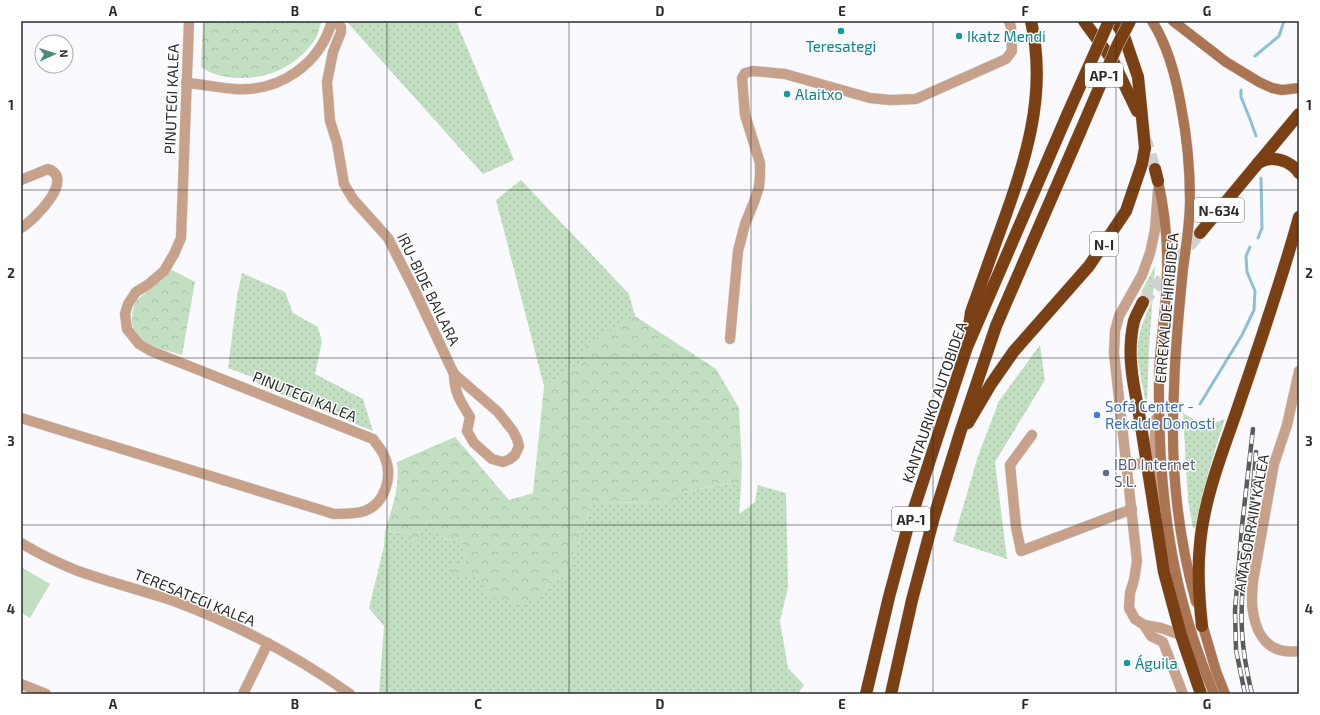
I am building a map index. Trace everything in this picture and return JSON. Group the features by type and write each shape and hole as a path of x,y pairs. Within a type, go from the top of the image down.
{"highway":[{"path":"966,347 972,312 1018,180 1034,117 1037,92 1034,36 1031,21"},
{"path":"1084,21 1113,61 1137,111"},
{"name":"KANTAURIKO AUTOBIDEA","path":"866,694 889,597 907,530 966,347 1110,21"},
{"name":"N-I","path":"960,433 970,422 991,384 1014,351 1089,266 1126,211 1142,164 1145,148 1138,77 1124,36 1115,21"},
{"name":"AP-1","path":"891,694 912,600 932,524 960,433 996,326 1117,46 1130,21"},
{"name":"N-634","path":"1200,233 1299,114"},
{"path":"1258,163 1269,158 1278,159 1292,165 1299,173"},
{"path":"1155,169 1158,181"},
{"path":"1202,626 1198,576 1200,544 1203,522 1212,482 1281,278 1299,217"},
{"path":"1143,302 1134,320 1130,339 1130,357 1133,382 1164,572 1181,635 1201,694"}],"main road":[{"name":"ERREKALDE HIRIBIDEA","path":"1152,21 1162,40 1175,76 1180,96 1185,128 1190,200 1173,391 1174,474 1183,546 1202,626 1225,694"},
{"path":"1173,21 1226,62 1259,82 1272,88 1282,90 1299,88"},
{"name":"ERREKALDE HIRIBIDEA","path":"1158,181 1167,235 1167,275 1159,379 1162,469 1168,527 1183,601 1192,634 1214,694"}],"street":[{"name":"PINUTEGI KALEA","path":"21,418 334,514 349,514 366,510 378,502 387,486 389,473 385,457 373,439 151,351 139,344 126,329 125,314 128,304 136,292 150,284 164,271 181,238 189,21"},
{"name":"IRU-BIDE BAILARA","path":"186,83 235,89 252,89 269,86 300,70 314,56 323,42 333,21 341,28 341,32 332,52 327,82 330,121 337,143 344,184 353,199 388,238 454,374 498,412 518,439 519,446 515,455 510,459 503,462 492,459 474,443 467,431 470,418 456,392 454,374"},
{"path":"730,339 738,251 745,224 757,195 760,175 760,163 745,114 742,78 745,73 753,71 785,74 870,98 890,100 916,99 1006,59 1012,51 1011,27 1009,21"},
{"path":"21,180 48,169 53,171 56,175 57,181 49,203 29,223 21,228"},
{"path":"1158,181 1157,209 1150,253 1142,275 1119,316 1114,331 1114,353 1137,561 1130,593 1129,608 1135,619 1144,625 1161,628 1181,635 1178,603 1162,528 1155,467 1154,436 1159,379"},
{"name":"AMASORRAIN KALEA","path":"1299,371 1287,425 1274,464 1253,581 1252,597 1255,623 1263,640 1272,648 1281,651 1299,651"},
{"path":"1032,435 1010,465 1016,527 1022,551 1132,509"},
{"path":"1126,465 1146,463"},
{"name":"TERESATEGI KALEA","path":"21,543 78,571 208,615 286,653 350,694"},
{"path":"1144,625 1151,636 1163,642 1183,694"},
{"path":"243,694 268,643"},
{"path":"21,684 46,694"}],"green space":[{"path":"203,21 322,21 315,39 297,60 275,72 252,78 239,78 216,75 201,67"},
{"path":"346,21 456,21 514,160 483,174"},
{"path":"521,180 629,294 635,316 584,346 588,358 544,386 496,200"},
{"path":"1155,266 1149,348 1147,405 1140,371 1138,343 1145,316 1152,301 1141,292"},
{"path":"170,269 195,282 182,355 150,344 137,335 133,328 133,310 136,301 161,280"},
{"path":"242,273 285,292 293,313 318,327 322,342 315,374 363,399 373,431 259,385 252,377 228,368 237,296"},
{"path":"635,316 716,369 739,408 742,465 741,486 732,483 678,493 678,502 592,503 566,576 550,580 542,596 520,605 489,596 477,577 451,574 453,564 466,565 462,543 436,536 431,520 419,528 423,540 415,546 410,534 385,531 393,506 396,489 398,471 397,462 455,437 509,500 533,493 544,386 587,358 583,346"},
{"path":"1040,345 1045,380 995,462 1007,559 953,541 978,456 999,401"},
{"path":"1183,413 1199,421 1208,423 1225,419 1208,473 1195,528 1193,528 1188,501"},
{"path":"732,483 741,486 739,514 755,502 758,485 786,493 788,587 780,621 788,668 804,685 798,694 379,694 384,626 369,608 384,546 385,531 410,534 415,546 419,528 431,520 436,536 462,543 466,565 477,577 490,596 542,596 550,580 566,576 592,503 677,502 678,493"},
{"path":"21,567 50,584 30,618 21,613"}],"waterway":[{"path":"1255,56 1279,36 1284,21"},
{"path":"1241,90 1241,97 1256,136"},
{"path":"1258,238 1262,228 1261,178"},
{"path":"1200,404 1242,335 1254,310 1255,291 1247,272 1246,256 1250,247"}],"tunnel":[{"path":"1145,137 1155,169"},
{"path":"1143,302 1200,233"}],"railway":[{"path":"1245,694 1236,650 1235,610 1242,526 1253,429"},
{"path":"1252,694 1243,647 1242,606 1243,581 1256,452"}],"place":[{"name":"Teresategi","path":"841,31"},
{"name":"Ikatz Mendi","path":"959,36"},
{"name":"Alaitxo","path":"787,94"},
{"name":"Sofá Center - Rekalde Donosti","path":"1097,415"},
{"name":"IBD Internet S.L.","path":"1106,473"},
{"name":"Águila","path":"1127,663"}]}
